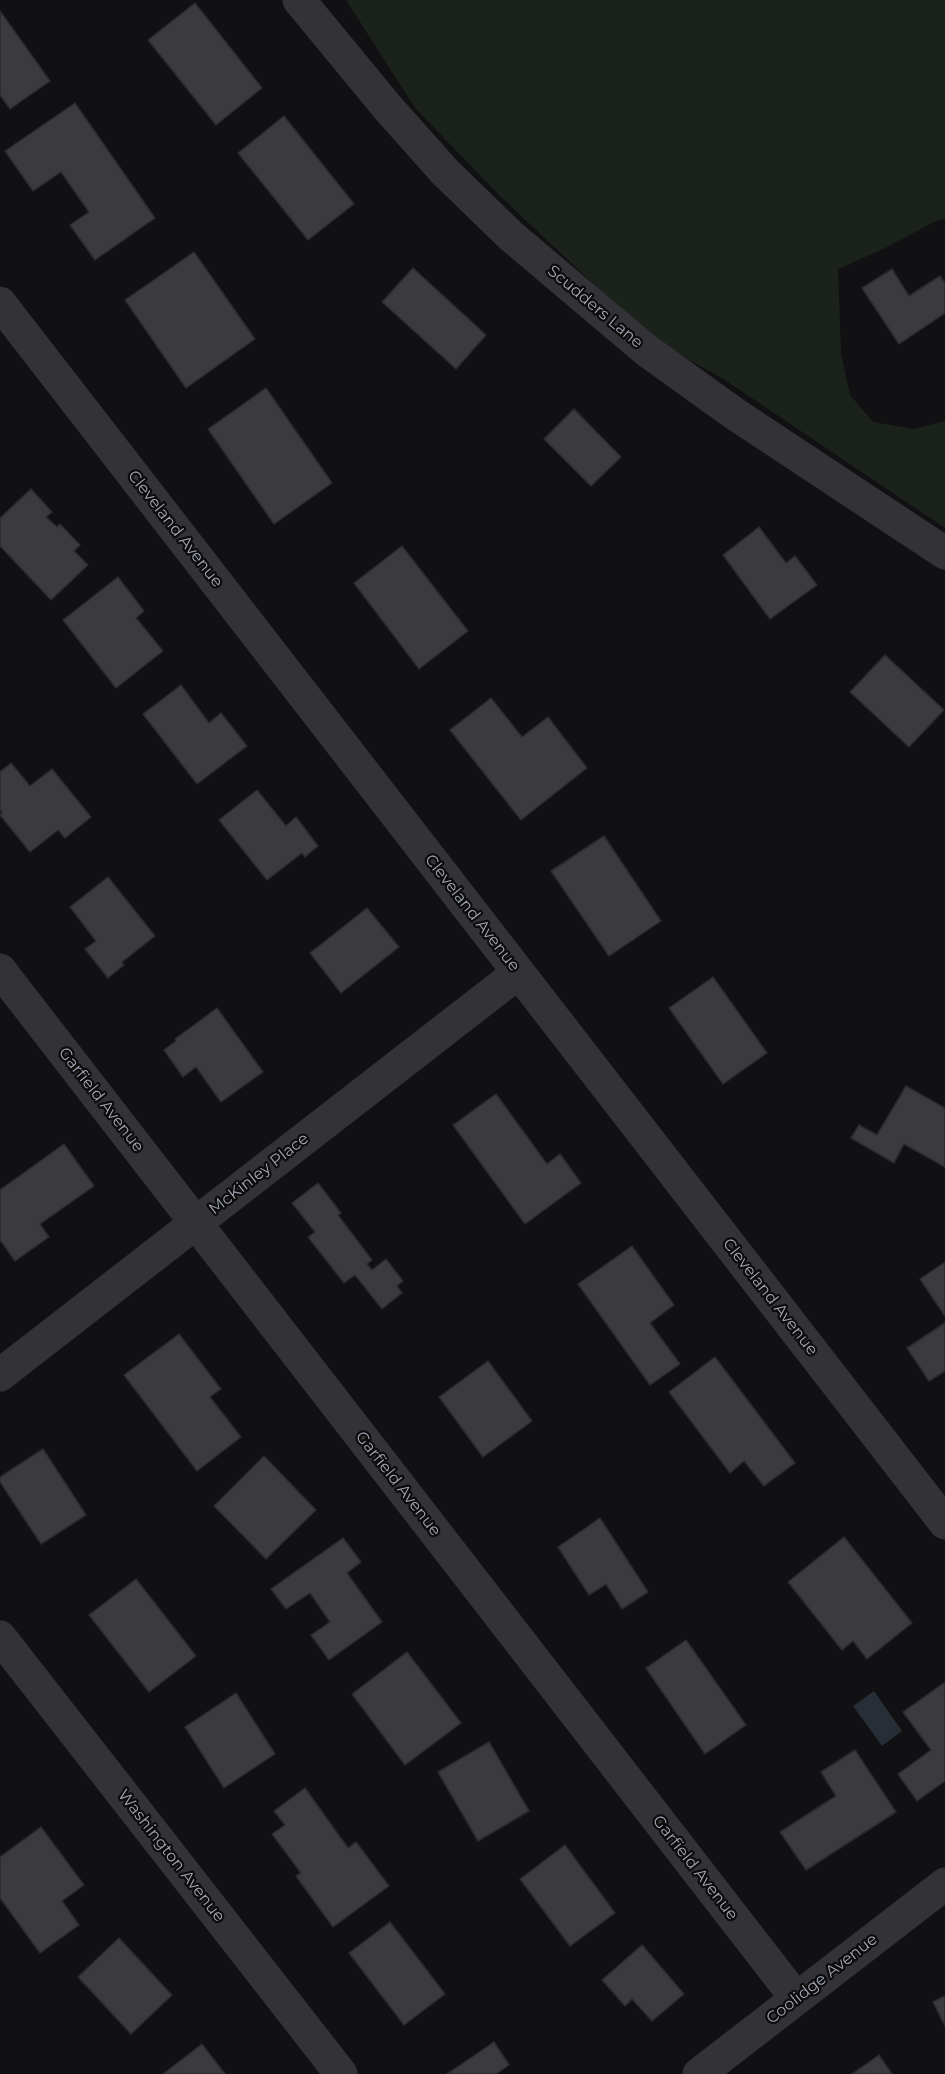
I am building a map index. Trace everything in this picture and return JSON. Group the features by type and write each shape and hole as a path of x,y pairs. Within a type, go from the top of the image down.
{"street":[{"name":"Scudders Lane","path":"299,0 388,108 445,172 511,236 646,350 735,414 945,553"},
{"name":"Cleveland Avenue","path":"0,303 945,1523"},
{"name":"Garfield Avenue","path":"0,970 796,1998"},
{"name":"McKinley Place","path":"0,1376 518,973"},
{"name":"Washington Avenue","path":"0,1637 341,2074"},
{"name":"Coolidge Avenue","path":"699,2074 945,1884"}],"shaded area":[{"path":"346,0 945,0 945,219 938,220 883,249 838,269 841,354 850,395 873,422 914,429 945,421 945,528 725,380 651,338 499,195 415,108"},
{"path":"874,1691 902,1731 882,1746 853,1706"}],"building":[{"path":"195,3 262,88 216,125 148,40"},
{"path":"0,11 50,81 10,109 0,95"},
{"path":"75,103 155,218 95,260 70,225 89,212 61,172 33,191 5,151"},
{"path":"284,116 354,204 308,240 238,153"},
{"path":"194,252 255,339 186,388 125,300"},
{"path":"413,268 486,335 456,369 382,302"},
{"path":"892,269 909,296 940,276 945,283 945,313 899,344 862,288"},
{"path":"266,388 332,483 274,524 208,429"},
{"path":"574,409 621,457 591,486 544,439"},
{"path":"31,489 52,512 46,517 57,527 60,524 80,545 74,551 88,565 51,600 0,546 0,518"},
{"path":"759,527 786,563 795,556 817,585 770,619 723,555"},
{"path":"402,546 468,631 419,669 354,583"},
{"path":"118,577 144,611 136,618 163,651 116,688 63,620"},
{"path":"885,655 944,710 909,747 850,692"},
{"path":"181,685 209,723 221,713 247,746 197,784 143,714"},
{"path":"491,698 522,737 548,717 587,768 521,820 450,730"},
{"path":"11,763 30,786 52,769 91,817 65,838 58,830 30,852 0,815 2,812 0,810 0,772"},
{"path":"257,790 286,826 296,817 318,846 305,857 302,853 267,880 219,820"},
{"path":"604,836 661,921 609,956 551,871"},
{"path":"108,877 155,936 122,962 124,965 108,978 85,949 96,941 70,907"},
{"path":"367,908 399,947 341,993 310,953"},
{"path":"713,977 767,1053 723,1084 669,1008"},
{"path":"217,1008 263,1072 221,1102 196,1067 183,1077 164,1050"},
{"path":"906,1086 945,1108 945,1167 904,1144 894,1163 851,1138 859,1125 877,1135"},
{"path":"496,1094 547,1164 560,1154 581,1183 525,1224 453,1125"},
{"path":"64,1144 94,1186 40,1224 49,1237 15,1261 0,1240 0,1190"},
{"path":"318,1183 341,1213 338,1215 372,1260 367,1264 372,1270 386,1259 403,1281 397,1286 402,1293 382,1309 355,1275 344,1283 308,1237 315,1232 292,1203"},
{"path":"632,1246 674,1305 650,1323 680,1364 650,1385 578,1284"},
{"path":"945,1262 945,1316 920,1279"},
{"path":"945,1323 945,1371 929,1381 907,1348"},
{"path":"179,1334 221,1389 210,1397 241,1437 197,1471 124,1375"},
{"path":"715,1357 795,1463 764,1486 744,1461 730,1473 669,1392"},
{"path":"488,1361 532,1421 483,1457 439,1397"},
{"path":"43,1449 86,1515 41,1544 0,1482 0,1477"},
{"path":"264,1456 316,1510 266,1559 214,1506"},
{"path":"600,1518 648,1592 622,1609 606,1584 589,1595 558,1547"},
{"path":"844,1537 912,1623 867,1659 853,1641 842,1650 788,1582"},
{"path":"343,1538 361,1562 347,1573 382,1622 329,1660 311,1635 330,1622 310,1593 286,1609 271,1589"},
{"path":"136,1579 196,1656 149,1692 89,1615"},
{"path":"686,1640 746,1725 705,1754 646,1668"},
{"path":"407,1652 461,1723 405,1765 352,1694"},
{"path":"945,1682 945,1781 917,1801 898,1774 931,1750 903,1712"},
{"path":"236,1693 275,1754 224,1788 185,1727"},
{"path":"489,1742 529,1811 478,1841 438,1772"},
{"path":"855,1750 896,1812 806,1870 780,1832 836,1796 821,1772"},
{"path":"305,1788 348,1848 356,1842 389,1886 333,1927 296,1876 301,1873 272,1834 285,1825 274,1811"},
{"path":"41,1827 84,1885 62,1901 79,1925 40,1953 0,1898 0,1857"},
{"path":"565,1845 615,1913 570,1946 520,1879"},
{"path":"390,1922 445,1994 404,2025 349,1953"},
{"path":"119,1938 172,1995 131,2034 78,1977"},
{"path":"642,1945 684,1994 652,2021 632,1999 625,2006 602,1980"},
{"path":"945,1996 945,2026 933,2002"},
{"path":"494,2042 509,2065 496,2074 447,2074"},
{"path":"202,2044 225,2074 163,2074"},
{"path":"879,2055 892,2074 852,2074"}]}
